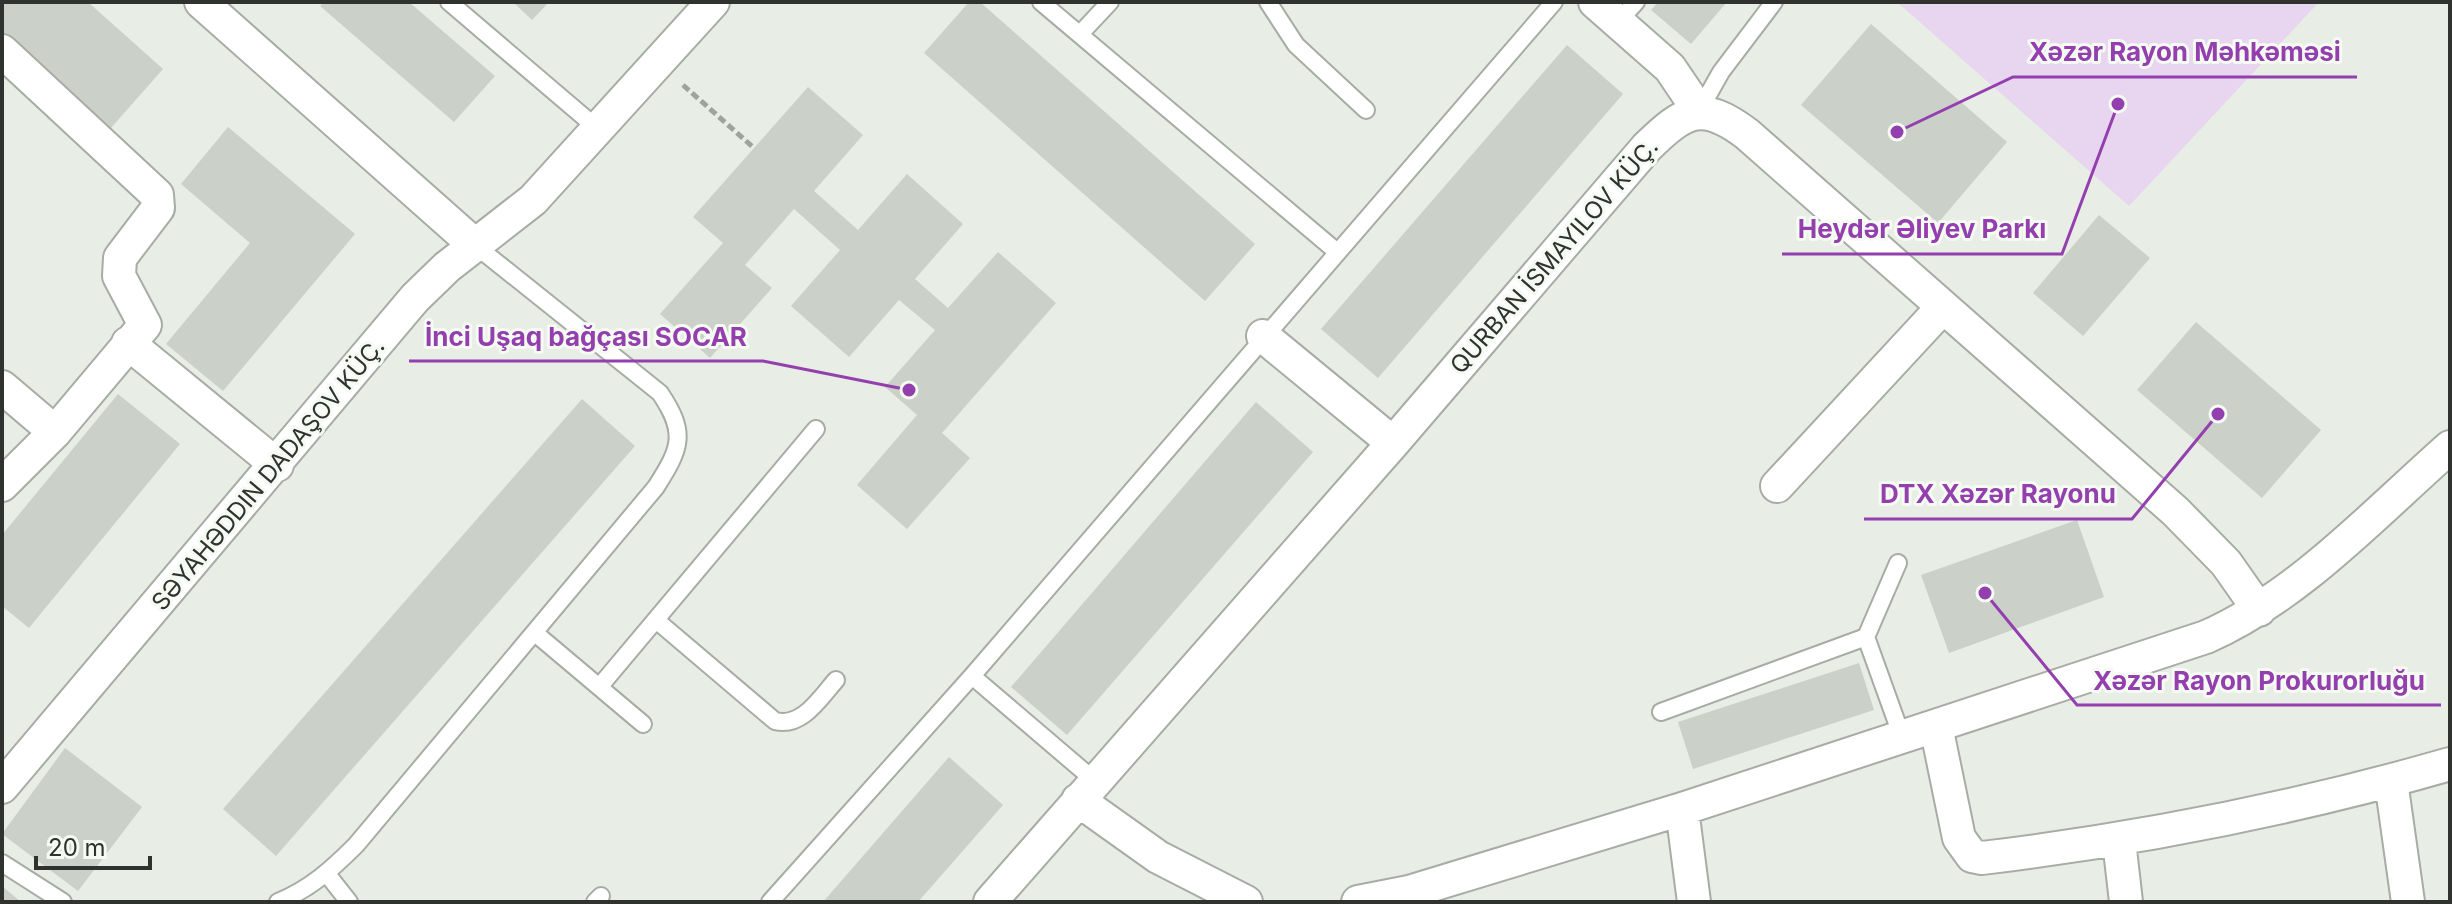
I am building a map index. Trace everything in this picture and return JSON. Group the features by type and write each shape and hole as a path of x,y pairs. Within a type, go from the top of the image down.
{"street":[{"path":"201,2 476,246"},
{"name":"SƏYAHƏDDIN DADAŞOV KÜÇ.","path":"2,787 415,298 533,200 713,2"},
{"path":"1616,8 1670,68 1699,111"},
{"path":"2,51 157,195 158,208 120,258 119,276 145,325 55,432 2,485"},
{"path":"990,902 1393,443 1647,147 1674,122 1699,111 1716,114 1747,134 2204,539 2259,610"},
{"path":"1777,486 1943,307"},
{"path":"1263,336 1393,443"},
{"path":"128,343 277,465"},
{"path":"2,387 55,432"},
{"path":"1358,902 1409,892 1682,809 2206,637 2259,610 2450,447"},
{"path":"1936,726 1959,838 1972,856 1982,858 2119,841 2391,781 2450,764"},
{"path":"2391,781 2408,902"},
{"path":"1086,791 1158,857 1246,902"},
{"path":"1682,809 1694,902"},
{"path":"2119,841 2126,902"}],"lane":[{"path":"449,2 598,129"},
{"path":"1041,2 1336,251"},
{"path":"1080,34 1110,2"},
{"path":"1268,2 1296,45 1366,110"},
{"path":"770,902 972,676 1554,2"},
{"path":"1699,111 1721,72 1774,2"},
{"path":"278,902 300,893 327,874 356,845 656,487 674,458 680,436 673,413 660,393 476,246"},
{"path":"600,686 816,429"},
{"path":"1898,563 1866,637 1902,737"},
{"path":"656,620 775,721 787,724 801,718 836,680"},
{"path":"535,633 643,724"},
{"path":"1661,712 1866,637"},
{"path":"972,676 1086,791"},
{"path":"2,863 63,902"},
{"path":"327,874 349,902"}],"path":[{"path":"658,63 754,148"}],"shaded area":[{"path":"1897,2 2319,2 2129,206"}],"building":[{"path":"2,2 88,2 163,69 110,129 2,33"},
{"path":"324,2 409,2 495,76 454,122 320,6"},
{"path":"513,2 549,2 532,20"},
{"path":"969,2 980,2 1255,244 1205,301 924,53"},
{"path":"1658,2 1727,2 1691,44 1651,10"},
{"path":"1871,24 2007,142 1938,223 1801,105"},
{"path":"1567,45 1623,94 1378,378 1321,329"},
{"path":"808,87 863,135 814,191 858,230 907,174 963,224 915,279 948,308 998,252 1056,303 942,433 970,458 907,529 857,485 917,415 885,387 935,330 899,300 849,357 791,306 840,250 794,209 745,265 772,288 710,358 660,314 723,243 693,217"},
{"path":"228,127 355,234 223,391 166,344 250,243 181,184"},
{"path":"2099,215 2150,258 2083,336 2033,293"},
{"path":"2196,322 2321,430 2262,498 2137,390"},
{"path":"118,394 180,444 29,628 2,606 2,535"},
{"path":"582,399 635,446 276,856 223,809"},
{"path":"1256,402 1313,452 1067,735 1011,687"},
{"path":"2077,520 2104,597 1949,653 1921,575"},
{"path":"1859,663 1874,710 1693,769 1678,722"},
{"path":"65,748 142,807 78,891 2,834"},
{"path":"949,757 1003,805 918,902 823,902"},
{"path":"2,886 21,902 2,902"}],"place":[{"name":"Heydər Əliyev Parkı","path":"2118,104"},
{"name":"Xəzər Rayon Məhkəməsi","path":"1897,132"},
{"name":"İnci Uşaq bağçası SOCAR","path":"909,390"},
{"name":"DTX Xəzər Rayonu","path":"2218,414"},
{"name":"Xəzər Rayon Prokurorluğu","path":"1985,593"}]}
